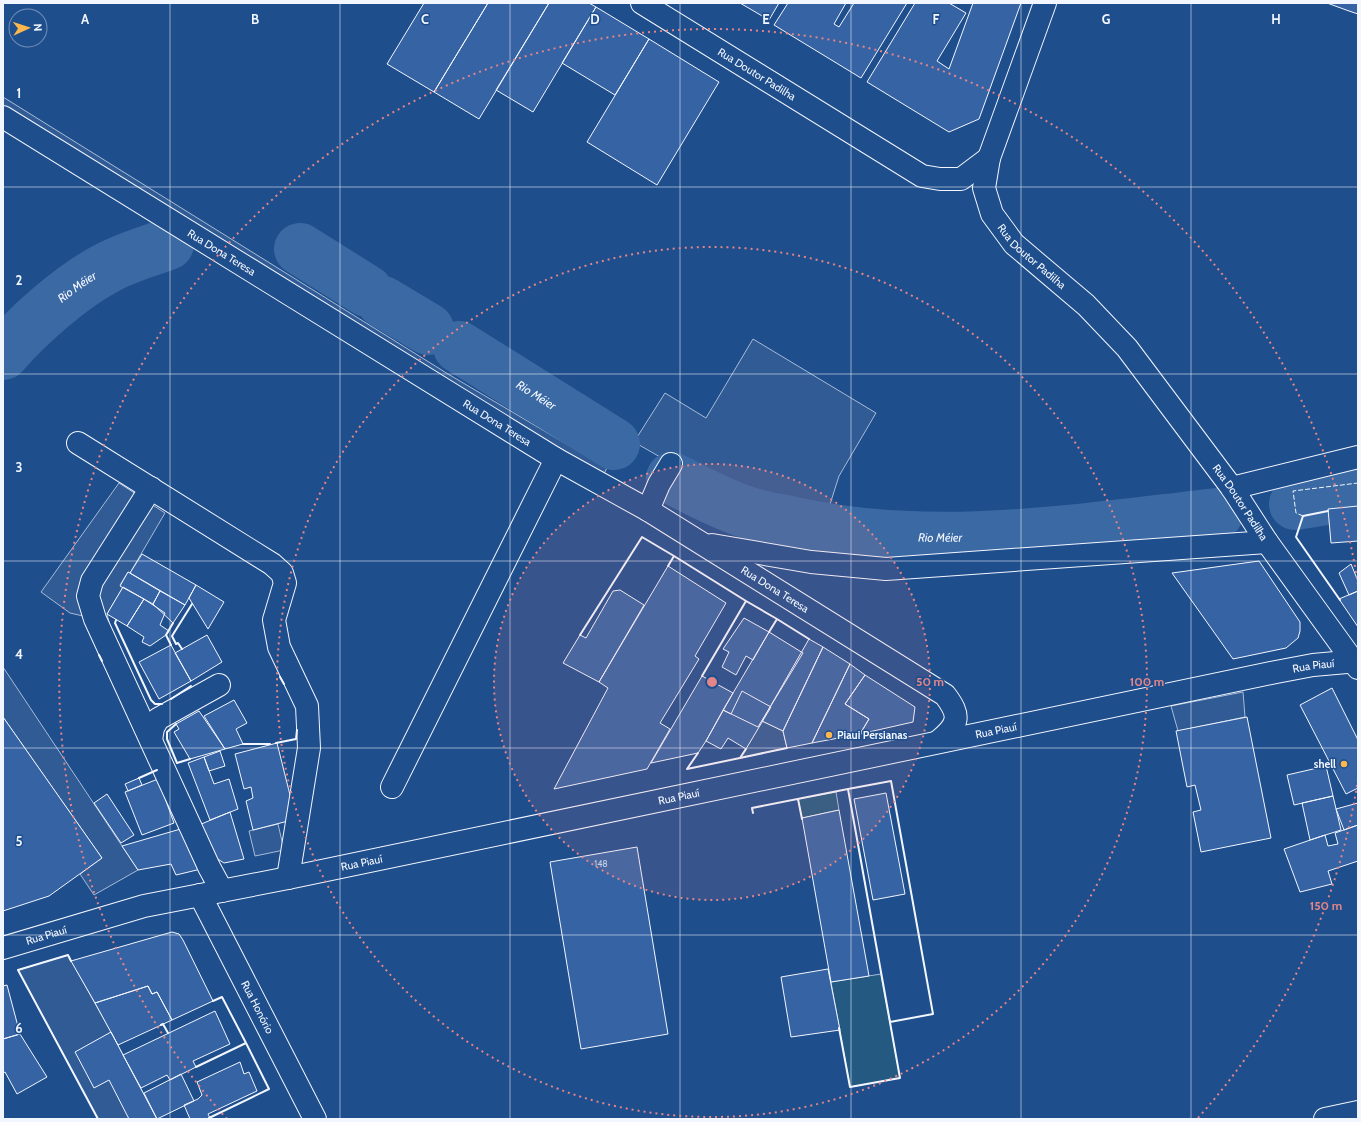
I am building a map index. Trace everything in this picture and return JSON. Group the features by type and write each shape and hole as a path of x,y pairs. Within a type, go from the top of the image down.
{"street":[{"name":"Rua Doutor Padilha","path":"642,3 922,176 940,179 961,179 989,158"},
{"path":"989,158 1045,3"},
{"name":"Rua Dona Teresa","path":"3,117 556,460 648,510 945,695 955,708 956,723 939,741"},
{"name":"Rua Doutor Padilha","path":"989,158 984,188 992,214 1014,244 1086,305 1127,348 1232,488 1267,542 1357,663"},
{"path":"78,443 272,564 282,573 285,583 274,620 279,647 307,706 309,748 288,878"},
{"path":"1232,488 1358,457"},
{"path":"392,787 556,460"},
{"path":"648,510 659,484 671,464"},
{"path":"151,488 92,581 88,596 93,615 209,867 222,891"},
{"path":"702,544 811,562 886,569 1267,542"},
{"name":"Rua Piauí","path":"3,948 129,910 200,895 288,878 939,741 1276,672 1313,665 1357,663"},
{"path":"151,740 153,728 158,719 219,684"},
{"name":"Rua Honório","path":"200,895 315,1119"},
{"path":"1325,1119 1358,1112"}],"shaded area":[{"path":"3,97 448,374 607,468 601,479 3,107"},
{"path":"753,339 876,413 839,476 825,520 768,506 714,488 634,442 665,393 706,418"},
{"path":"119,483 165,513 130,573 128,572 120,585 123,587 107,614 109,622 70,613 41,592"},
{"path":"3,667 138,870 94,895 80,874 102,858 3,717"},
{"path":"1243,692 1245,717 1178,731 1171,706"},
{"path":"762,721 783,731 787,748 740,758"},
{"path":"836,792 839,810 802,818 798,799"},
{"path":"278,824 284,850 255,856 249,831"},
{"path":"68,955 157,1119 98,1119 18,970"},
{"path":"881,974 900,1078 850,1087 831,982"}],"building":[{"path":"424,3 488,3 434,92 387,64"},
{"path":"488,3 549,3 479,119 434,92"},
{"path":"549,3 589,3 596,7 533,112 496,90"},
{"path":"740,3 779,3 769,20"},
{"path":"788,3 846,3 834,24 839,27 854,3 907,3 861,78 774,25"},
{"path":"915,3 949,3 966,13 937,61 949,69 973,3 1021,3 979,119 949,132 867,82"},
{"path":"1327,3 1358,3 1358,14 1349,11"},
{"path":"596,7 649,39 615,95 562,63"},
{"path":"649,39 719,82 657,185 587,142"},
{"path":"1358,506 1358,541 1331,543 1328,509"},
{"path":"142,554 196,585 185,605 130,573"},
{"path":"1259,561 1300,622 1300,631 1298,638 1286,648 1233,659 1172,573"},
{"path":"1351,564 1358,581 1358,591 1349,595 1339,573"},
{"path":"668,566 726,603 695,656 699,659 660,723 670,729 647,769 554,789 608,688 599,682"},
{"path":"128,572 160,591 153,604 120,586"},
{"path":"196,585 224,602 208,629 189,598"},
{"path":"123,587 144,599 127,626 107,614"},
{"path":"620,590 644,605 599,682 563,663 580,635 586,638 613,591"},
{"path":"160,591 185,605 173,623 153,604"},
{"path":"1358,591 1358,627 1339,599"},
{"path":"144,599 165,613 160,625 169,631 166,635 150,646 142,642 144,637 127,626"},
{"path":"744,618 769,632 753,660 746,656 736,675 722,667 729,652 723,649"},
{"path":"769,632 803,653 758,727 723,710"},
{"path":"207,635 222,662 191,681 175,653"},
{"path":"809,639 823,647 783,731 762,721"},
{"path":"171,645 191,681 159,699 139,662"},
{"path":"823,647 850,664 812,743 787,748 783,731"},
{"path":"850,664 865,675 845,704 869,719 860,734 812,743"},
{"path":"865,675 915,707 913,722 860,734 869,719 845,704"},
{"path":"702,676 733,693 706,741 698,753 651,763"},
{"name":"shell","path":"1332,688 1358,740 1358,788 1346,794 1300,705"},
{"path":"742,691 771,707 746,749 728,738 721,749 706,741 723,710 731,714"},
{"path":"234,700 247,723 236,729 243,744 225,749 204,716"},
{"path":"199,711 225,749 190,759 174,732 179,729 176,724"},
{"path":"3,717 102,858 49,896 3,911"},
{"path":"1247,717 1271,838 1201,852 1193,812 1201,810 1195,785 1187,787 1176,731"},
{"path":"277,743 296,819 253,830 246,801 253,798 251,787 244,789 235,754"},
{"path":"220,751 225,766 209,771 204,757"},
{"path":"204,757 214,784 229,779 238,809 210,820 188,763"},
{"path":"1326,766 1333,796 1294,805 1287,775"},
{"path":"139,778 142,785 128,791 125,784"},
{"path":"158,779 174,823 142,835 125,792"},
{"path":"886,793 905,894 873,900 854,799"},
{"path":"107,794 134,835 121,843 94,803"},
{"path":"1333,796 1341,830 1310,840 1302,803"},
{"path":"1358,803 1358,825 1344,830 1336,809"},
{"path":"839,810 869,976 831,982 802,818"},
{"path":"230,812 244,859 224,863 213,856 199,825"},
{"path":"1358,825 1358,861 1328,871 1332,884 1300,892 1284,849 1325,835 1328,846 1338,844 1335,833"},
{"path":"184,828 201,869 176,875 171,864 138,870 122,846"},
{"path":"637,847 668,1034 581,1049 550,862"},
{"path":"172,932 179,934 183,940 213,1001 172,1020 157,992 152,994 148,986 95,1003 71,961"},
{"path":"828,969 840,1030 791,1037 781,977"},
{"path":"7,985 20,1034 3,1039 3,986"},
{"path":"148,986 152,994 157,992 172,1020 118,1045 95,1003"},
{"path":"215,1011 230,1044 193,1061 196,1067 170,1080 167,1075 141,1088 123,1055"},
{"path":"111,1032 157,1119 129,1119 109,1080 94,1088 75,1052"},
{"path":"20,1034 47,1077 17,1094 5,1072 3,1073 3,1039"},
{"path":"240,1062 244,1074 249,1072 257,1091 208,1114 210,1118 190,1119 184,1105 198,1099 202,1095 197,1082"},
{"path":"181,1074 194,1101 157,1119 144,1093"}],"waterway":[{"name":"Rio Méier","path":"3,354 37,319 78,286 105,269 136,255 168,244"},
{"name":"Rio Méier","path":"300,249 367,291"},
{"name":"Rio Méier","path":"383,302 428,329"},
{"name":"Rio Méier","path":"459,347 614,444"},
{"name":"Rio Méier","path":"672,478 698,492 734,508 755,515 843,532 896,536 950,538 1003,536 1057,532 1217,514"},
{"name":"Rio Méier","path":"1295,504 1358,494"}],"fence":[{"path":"1303,516 1296,513 1293,491 1358,483"}],"wall":[{"path":"1328,511 1303,516 1296,537 1340,600"},
{"path":"580,635 642,537 674,556"},
{"path":"668,566 674,556 746,601"},
{"path":"702,676 746,601 777,619"},
{"path":"182,649 178,643 176,644 172,636 192,604"},
{"path":"769,632 777,619 809,639"},
{"path":"116,620 115,623 151,700 155,704 162,704"},
{"path":"171,645 166,635 173,623"},
{"path":"99,655 102,661"},
{"path":"280,677 284,684"},
{"path":"171,699 191,686"},
{"path":"176,724 167,732 167,739 177,763 190,759"},
{"path":"276,743 296,739 297,730"},
{"path":"243,744 270,744"},
{"path":"740,758 787,748"},
{"path":"698,753 687,769 740,758 746,749"},
{"path":"139,778 157,770"},
{"path":"891,781 933,1014 890,1022 848,789 891,781"},
{"path":"753,813 752,808 848,789 900,1078 850,1087 839,1028"},
{"path":"798,799 802,819"},
{"path":"71,961 68,955 18,970 98,1119"},
{"path":"196,1067 246,1043 222,997 213,1001"},
{"path":"161,1025 163,1024 168,1033"},
{"path":"209,1118 269,1089 246,1043"}],"place":[{"name":"Piaui Persianas","path":"829,735"},
{"name":"shell","path":"1344,764"}]}
